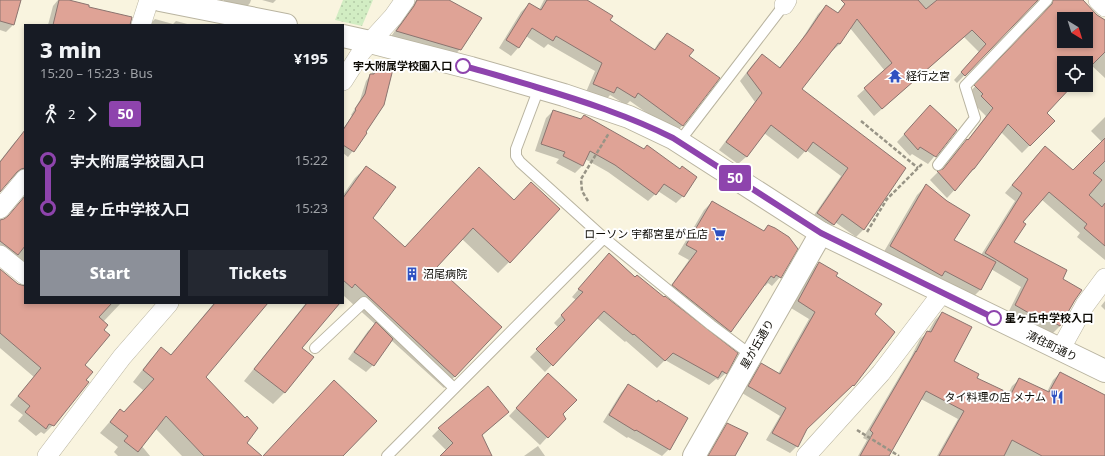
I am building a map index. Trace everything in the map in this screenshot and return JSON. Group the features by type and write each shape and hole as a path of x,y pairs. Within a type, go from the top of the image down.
{"street":[{"path":"141,24 149,0"},
{"path":"160,0 281,24"},
{"path":"344,79 354,62 370,42 394,17 405,0"},
{"path":"1098,0 1105,6"},
{"name":"清住町通り","path":"344,36 471,68 571,97 618,113 679,142 821,233 1105,371"},
{"path":"0,209 24,180"},
{"name":"星が丘通り","path":"694,456 821,233"},
{"path":"0,255 24,274"},
{"path":"1060,350 1085,305 1105,278"},
{"path":"806,456 881,373 942,293"},
{"path":"47,456 122,357 168,304"}],"lane":[{"path":"938,165 975,118 965,86 1047,0"},
{"path":"679,142 786,2"},
{"path":"539,88 516,149 516,156 520,162 604,238 711,325 751,355"},
{"path":"387,456 604,238"},
{"path":"315,348 364,302 454,388"}],"path":[{"path":"588,202 582,191 581,180 608,134 618,113"},
{"path":"861,121 918,168"},
{"path":"856,251 887,199 928,157"},
{"path":"840,419 899,456"}],"green space":[{"path":"343,0 373,0 362,26 335,20"}],"building":[{"path":"0,0 21,0 14,25 0,21"},
{"path":"59,0 69,0 89,5 89,7 132,17 130,24 53,24"},
{"path":"417,0 449,0 482,18 461,50 396,31"},
{"path":"547,0 587,0 613,16 610,20 655,50 667,33 694,50 689,56 720,78 683,126 638,93 635,98 617,87 614,93 593,84 602,63 556,36 553,41 532,28 519,48 506,40 529,3 541,10"},
{"path":"841,0 918,0 926,9 937,0 1038,0 965,76 961,72 986,44 972,30 882,109 864,88 892,63 857,19 840,44 838,43 802,89 906,168 864,230 842,214 834,225 817,213 848,168 813,142 806,152 771,125 747,157 726,142 762,93 747,73 762,54 780,68 826,5 838,13 845,4"},
{"path":"1053,0 1083,0 1097,15 1105,20 1105,52 1093,64 1093,56 1057,56 1057,92 1066,92 1047,113 1055,121 1030,146 1008,124 974,169 955,191 937,171 943,169 993,108 981,96 983,94 974,85 1052,4"},
{"path":"377,65 393,69 384,105 354,152 344,146 344,128 365,94 370,74 374,74"},
{"path":"930,105 957,130 936,157 920,147 918,150 904,134"},
{"path":"553,110 581,119 584,115 644,149 647,145 680,169 682,166 697,177 684,197 664,184 656,195 615,165 590,151 583,166 563,156 565,152 541,144"},
{"path":"24,131 24,168 17,172 0,192 0,162"},
{"path":"1105,138 1105,161 1093,173 1102,180 1089,195 1102,207 1105,203 1105,246 1084,228 1087,224 1049,192 1023,222 1026,224 1014,242 1067,270 1063,279 1082,290 1060,326 1043,316 1041,320 1015,305 1028,279 985,253 1022,193 1012,185 1045,146 1073,170"},
{"name":"沼尾病院","path":"366,166 396,187 373,218 405,247 479,167 514,200 531,182 560,209 510,263 473,228 437,267 502,327 455,377 355,284 352,288 344,281 344,197"},
{"path":"926,184 947,201 970,215 954,240 996,262 981,290 945,271 942,276 890,246"},
{"path":"24,197 24,247 18,255 0,241 0,220 8,216"},
{"path":"712,201 764,231 768,225 775,228 789,237 798,249 781,278 776,275 774,278 771,276 731,332 672,285 697,251 686,245"},
{"path":"609,253 635,277 637,275 738,353 727,374 722,371 718,378 673,353 665,361 634,334 633,335 604,311 553,366 536,349 565,320 561,315 583,292 578,289"},
{"path":"819,262 838,273 836,276 882,304 875,314 895,332 854,386 853,385 807,429 798,447 772,433 786,408 748,386 761,363 780,374 815,312 798,301"},
{"path":"0,269 18,284 24,286 24,304 111,304 99,317 108,325 104,330 110,335 85,365 93,372 86,380 89,382 54,426 49,424 46,429 25,412 30,406 18,396 41,368 0,333"},
{"path":"214,304 267,304 206,377 245,418 247,416 258,428 247,443 262,456 204,456 166,416 138,452 124,441 128,436 110,422 120,409 124,412 154,379 143,370 161,347 171,355"},
{"path":"306,304 339,304 302,348 314,357 285,393 254,369"},
{"path":"942,312 972,327 954,361 979,374 977,378 1011,394 1019,378 1049,392 1060,372 1105,395 1105,456 1042,456 1012,440 1004,456 939,456 964,411 926,391 889,456 860,456 873,433 870,430 927,331 931,332"},
{"path":"376,322 393,339 374,366 354,352"},
{"path":"548,373 577,400 563,414 566,419 548,438 516,408"},
{"path":"334,380 377,421 343,456 263,456"},
{"path":"628,384 657,402 658,400 688,418 670,450 609,415"},
{"path":"488,386 509,412 482,435 492,456 440,456 453,443 438,428"},
{"path":"727,423 748,433 735,456 708,456"}],"bus line":[{"name":"50","path":"463,66 564,95 629,117 673,138 821,233 875,261 994,318"}],"place":[{"name":"宇大附属学校園入口","path":"463,66"},
{"name":"経行之宮","path":"895,76"},
{"name":"ローソン 宇都宮星が丘店","path":"719,234"},
{"name":"沼尾病院","path":"412,274"},
{"name":"星ヶ丘中学校入口","path":"994,318"},
{"name":"タイ料理の店 メナム","path":"1057,397"}]}
